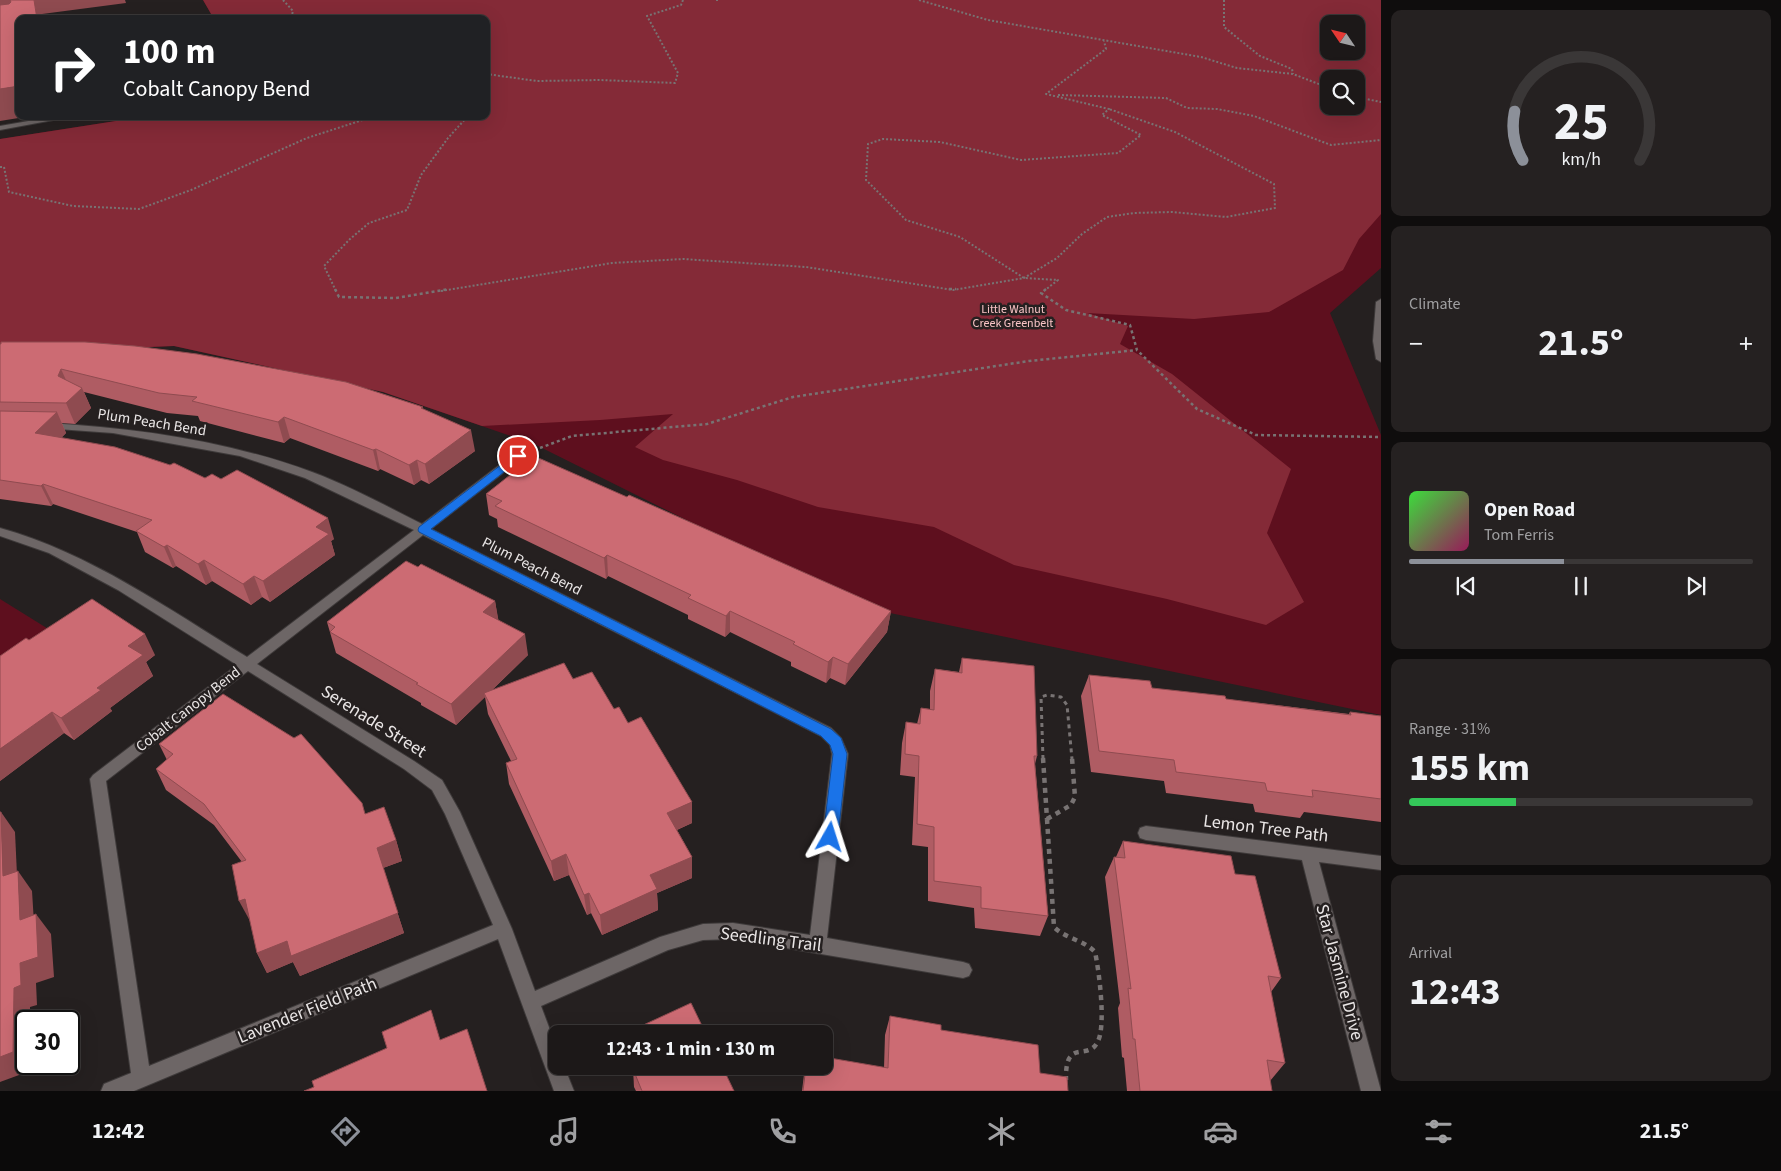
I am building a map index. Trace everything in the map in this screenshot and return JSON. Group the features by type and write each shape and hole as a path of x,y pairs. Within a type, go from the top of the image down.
{"street":[{"path":"0,128 48,120"},
{"path":"1381,302 1378,341 1381,359"},
{"name":"Plum Peach Bend","path":"34,426 113,430 242,453 309,475 826,732 836,742 840,754 818,945"},
{"name":"Cobalt Canopy Bend","path":"141,1078 98,779 518,456"},
{"name":"Serenade Street","path":"0,532 54,550 123,587 410,765 437,785 452,812 503,930 564,1091"},
{"name":"Lemon Tree Path","path":"1146,833 1381,863"},
{"name":"Star Jasmine Drive","path":"1309,854 1371,1091"},
{"name":"Lavender Field Path","path":"112,1091 503,930"},
{"name":"Seedling Trail","path":"531,1002 666,944 703,932 733,931 963,970"}],"path":[{"path":"282,0 293,11 292,15"},
{"path":"490,74 537,80 674,83 678,73 647,16 682,5 683,0"},
{"path":"919,0 988,20 1201,57 1236,68 1293,74 1320,84"},
{"path":"1224,0 1224,27 1260,56 1292,69 1293,74"},
{"path":"1046,94 1106,49 1104,41"},
{"path":"1024,278 1057,258 1082,234 1107,217 1134,213 1172,212 1226,217 1275,208 1274,184 1175,132 1109,109 1046,94"},
{"path":"1046,94 1166,98 1187,108 1217,109 1254,116 1331,145 1381,140"},
{"path":"1365,99 1381,102"},
{"path":"1024,278 960,237 906,220 866,180 868,144 883,139 940,142 1021,160 1118,153 1141,135 1102,115 1109,109"},
{"path":"0,167 4,167 9,192 73,206 139,209 191,190 307,138 363,120"},
{"path":"464,120 448,138 421,175 407,210 369,223 350,239 324,266 339,297 396,298 500,283 612,263 683,259 806,267 953,290 1024,278 1058,280 1041,293 1066,310 1130,325 1137,350 1197,409 1256,435 1381,437"},
{"path":"518,456 572,436 707,424 793,397 1029,361 1137,350"},
{"path":"1047,819 1071,804 1075,794 1066,705 1061,697 1047,695 1042,697 1040,709 1047,819 1054,927 1063,935 1092,948 1097,965 1100,1038 1094,1048 1069,1056 1065,1067 1066,1082"}],"green space":[{"name":"Little Walnut Creek Greenbelt","path":"203,0 1381,0 1381,268 1330,313 1381,435 1381,715 861,607 534,444 383,392 174,346 0,353 0,139 122,120 490,120 490,15 212,15"},
{"name":"Little Walnut Creek Greenbelt","path":"203,0 1381,0 1381,214 1359,239 1343,270 1269,312 1194,319 1087,313 1128,326 1120,344 1172,374 1291,469 1267,533 1304,602 1266,625 1167,599 1014,565 934,527 818,507 737,480 663,460 635,447 673,414 482,426 383,392 174,346 0,353 0,139 122,120 490,120 490,15 212,15"},
{"path":"0,599 58,635 0,672"}],"building":[{"path":"10,0 34,0 36,15 15,15 15,87 0,89 0,5 11,2"},
{"path":"1,342 85,342 197,354 346,382 423,407 421,408 471,430 425,464 417,460 409,465 376,449 373,450 284,417 278,422 192,401 197,397 159,393 61,369 58,376 82,388 66,403 0,402"},
{"path":"0,411 57,412 35,433 115,447 170,465 174,463 205,478 212,474 221,479 237,470 328,518 316,527 329,534 263,581 254,576 243,584 204,560 198,564 167,545 164,547 136,531 152,520 43,484 41,486 0,480"},
{"path":"534,456 627,497 629,495 891,611 848,664 833,657 828,662 793,644 795,642 730,611 726,616 688,598 691,595 607,555 604,558 495,506 502,501 486,494"},
{"path":"406,561 418,567 421,564 495,601 483,612 525,634 451,704 330,632 335,627 327,622"},
{"path":"92,599 145,634 128,646 143,655 97,688 101,690 61,718 52,712 0,749 0,656 26,638 29,640"},
{"path":"962,658 1034,666 1037,756 1034,756 1048,916 981,908 981,887 934,881 934,827 917,824 919,756 905,754 906,722 920,724 921,708 934,710 935,669 962,673"},
{"path":"564,663 573,679 592,672 614,709 619,707 628,723 641,717 692,802 667,813 692,857 650,875 657,889 600,915 589,893 584,895 566,854 551,861 506,763 517,759 484,693"},
{"path":"1089,675 1150,681 1152,688 1225,696 1226,699 1351,715 1350,712 1381,716 1381,799 1312,790 1313,797 1267,791 1265,783 1176,772 1174,760 1099,751"},
{"path":"223,694 294,738 301,734 362,803 365,814 384,807 396,840 377,848 398,913 291,956 287,941 257,953 245,899 239,901 232,865 246,860 204,804 156,769 173,754 159,744"},
{"path":"0,812 3,876 18,871 20,920 36,914 38,957 20,963 21,985 14,988 13,1052 0,1057"},
{"path":"1123,841 1231,856 1235,874 1255,876 1281,978 1268,976 1285,1063 1267,1060 1272,1091 1140,1091 1128,988 1131,989 1114,857 1125,858"},
{"path":"691,1003 702,1025 643,1025"},
{"path":"431,1010 440,1040 467,1029 487,1091 304,1091 314,1087 312,1081 387,1048 382,1032"},
{"path":"890,1016 941,1025 941,1030 1038,1045 1040,1073 1067,1077 1068,1091 803,1091 805,1075 833,1075 833,1059 888,1068"},
{"path":"635,1075 726,1075 734,1091 642,1091"}],"route":[{"path":"518,456 423,530 826,732 836,742 840,754 830,837"}]}
